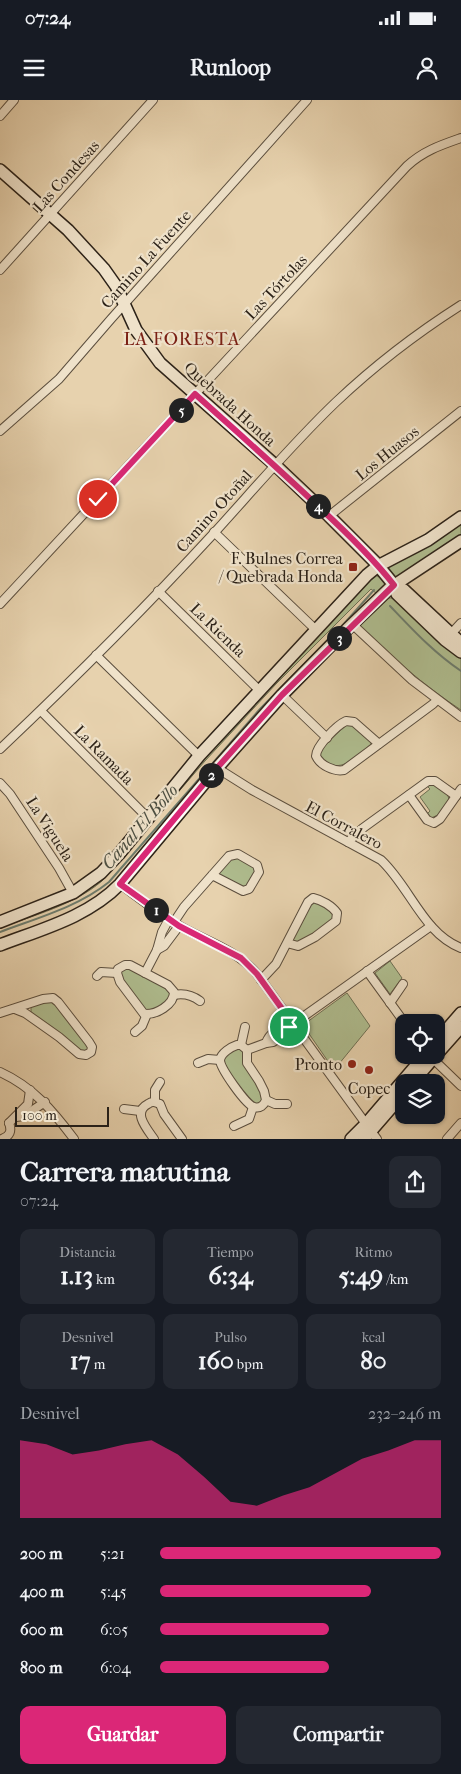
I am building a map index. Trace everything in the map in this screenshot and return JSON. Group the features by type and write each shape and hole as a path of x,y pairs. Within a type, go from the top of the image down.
{"street":[{"path":"0,116 14,100"},
{"name":"Las Condesas","path":"0,270 153,100"},
{"name":"Camino La Fuente","path":"0,432 59,380 307,100"},
{"name":"Las Tórtolas","path":"0,604 407,166 433,148 461,138"},
{"name":"Quebrada Honda","path":"0,170 68,230 104,269 116,286 136,330 160,363 274,464 329,516 394,585 404,590 448,637"},
{"name":"Camino Otoñal","path":"0,749 158,591 214,532 274,464 336,402 413,339 461,305"},
{"name":"Los Huasos","path":"329,516 461,411"},
{"path":"0,922 73,893 101,873 199,756 367,575 378,566 428,540 461,516"},
{"path":"214,532 316,630"},
{"path":"0,945 85,911 101,901 120,884 217,768 282,695 352,624 394,585 428,565 461,541"},
{"name":"La Rienda","path":"158,591 259,690"},
{"path":"448,637 461,623"},
{"path":"352,624 412,680 461,717"},
{"path":"448,637 461,643"},
{"path":"448,637 461,652"},
{"path":"96,655 199,756"},
{"path":"282,695 327,738"},
{"path":"379,744 350,720 343,722 317,748 316,757 322,764 338,771 348,768 437,700"},
{"name":"La Ramada","path":"40,711 148,818"},
{"name":"El Corralero","path":"217,768 237,782 373,855 388,866 431,926 447,941 461,948"},
{"path":"348,842 363,828 427,781 433,780 459,792 440,819 433,823 427,820 409,795"},
{"name":"La Viguela","path":"0,783 10,794 60,868 73,893"},
{"path":"157,950 164,946 174,922 184,907 212,875 229,856 238,854 257,864 259,872 249,888 243,891 212,875"},
{"path":"120,884 174,922 247,963 261,980 369,1134"},
{"path":"261,980 276,964 308,902 313,898 319,899 334,908 337,913 336,921 315,937 298,946 287,944"},
{"path":"146,973 157,950 162,932 174,922"},
{"path":"253,1107 236,1088 223,1068 220,1060 223,1054 237,1045 244,1048 266,1043 268,1036 284,1026 291,1025 431,926"},
{"path":"130,965 146,973 173,989 172,1002 156,1013 144,1014 120,982 117,973 121,966 130,965"},
{"path":"368,971 398,1014"},
{"path":"97,976 101,972 117,973"},
{"path":"390,1003 403,984"},
{"path":"174,995 194,996 200,1001"},
{"path":"0,1014 30,1003 48,998 56,1000 90,1044 92,1049 90,1053 85,1056 79,1054 23,1011 15,1009"},
{"path":"30,1003 27,1011 30,1017"},
{"path":"445,1032 461,1013"},
{"path":"135,1032 142,1026 147,1014"},
{"path":"245,1027 244,1048 247,1064 259,1081 266,1100 275,1104 287,1104"},
{"path":"445,1043 461,1027"},
{"path":"198,1063 208,1059 220,1060"},
{"path":"369,1134 426,1064"},
{"path":"440,1064 461,1086"},
{"path":"0,1072 30,1090 45,1102 74,1139"},
{"path":"155,1102 155,1090 160,1082"},
{"path":"16,1117 28,1104 30,1090"},
{"path":"253,1107 262,1106 266,1100"},
{"path":"2,1139 9,1135 10,1132 5,1122 24,1116 45,1102"},
{"path":"151,1138 140,1117 140,1111 142,1107 150,1102 155,1102 160,1104 164,1114 182,1139"},
{"path":"351,1139 369,1134 395,1104"},
{"path":"234,1126 248,1119 253,1107"},
{"path":"124,1109 140,1111"},
{"path":"447,1139 461,1123"}],"green space":[{"path":"461,520 461,537 394,579 384,566"},
{"path":"374,574 387,582 377,594 371,589 276,684 205,761 102,881 79,897 66,903 0,928 0,923 75,896 149,819"},
{"path":"385,598 395,598 461,657 461,710 420,680 358,626"},
{"path":"347,725 353,726 371,744 346,763 335,766 322,758 319,753"},
{"path":"433,784 445,792 449,800 438,815 431,818 427,814 430,811 420,797 430,789 427,786"},
{"path":"235,856 254,867 257,875 245,890 215,876"},
{"path":"319,899 333,908 333,922 297,944 290,943 309,901"},
{"path":"390,961 402,978 390,994 375,973"},
{"path":"127,968 145,975 172,993 171,1002 153,1013 144,1012 119,977 119,971"},
{"path":"347,993 370,1026 334,1070 303,1025"},
{"path":"48,1001 54,1002 89,1046 88,1050 83,1053 31,1012 31,1006"},
{"path":"240,1047 244,1054 243,1062 255,1080 263,1098 259,1104 254,1103 243,1093 223,1059 226,1055"}],"waterway":[{"name":"Canal El Bollo","path":"0,932 71,905 109,882 260,709 342,626 374,590"},
{"path":"390,606 432,649 461,671"}],"place":[{"name":"F. Bulnes Correa / Quebrada Honda","path":"353,567"},
{"name":"Pronto","path":"352,1064"},
{"name":"Copec","path":"369,1070"}],"district":[{"name":"LA FORESTA","path":"182,339"}],"route":[{"path":"98,499 195,394 329,516 376,562 394,585 352,624 282,695 217,768 120,884 179,926 234,954 247,963 293,1024 289,1027"}]}
